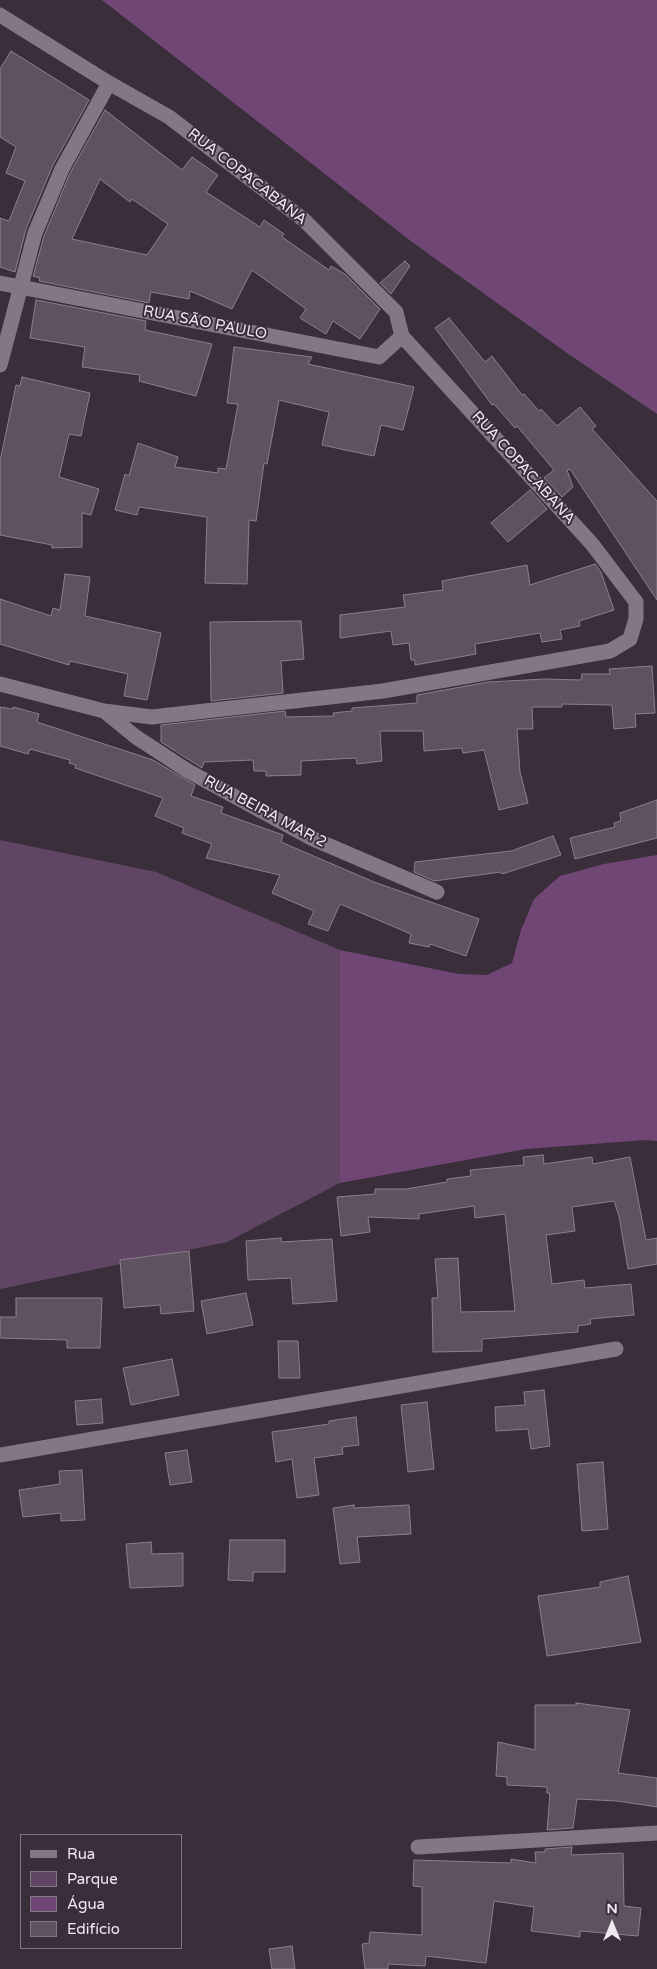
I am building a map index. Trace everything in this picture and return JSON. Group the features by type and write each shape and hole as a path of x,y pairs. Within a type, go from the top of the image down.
{"street":[{"name":"RUA COPACABANA","path":"0,15 109,83 169,117 304,220 396,312 402,336 592,544 636,602 636,619 630,639 610,651 384,692 152,717 104,711 0,684"},
{"path":"0,366 39,224 62,169 109,83"},
{"name":"RUA SÃO PAULO","path":"0,283 379,357 402,336"},
{"name":"RUA BEIRA MAR 2","path":"104,711 136,737 188,771 311,838 438,892"},
{"path":"0,1455 616,1350"},
{"path":"418,1847 657,1833"}],"green space":[{"path":"0,840 156,872 340,950 340,1183 227,1242 0,1289"}],"water":[{"path":"102,0 657,0 657,414 567,353 412,242"},
{"path":"657,855 657,1141 646,1140 526,1149 340,1183 340,950 459,974 487,975 512,963 521,930 534,899 560,876 604,864"}],"building":[{"path":"11,51 89,100 53,165 26,229 15,272 0,267 0,218 9,221 25,181 6,173 16,147 0,137 0,69"},
{"path":"105,110 182,170 192,157 218,175 206,192 260,227 264,220 284,234 282,237 329,270 331,266 345,274 380,309 360,339 333,321 326,334 300,318 306,309 252,270 232,309 190,291 189,299 151,292 149,303 39,281 40,278 33,276 44,236 70,173","holes":["100,179 130,202 132,199 168,224 147,255 72,239"]},
{"path":"405,261 410,266 391,294 380,283"},
{"path":"36,300 146,321 145,330 212,344 196,396 139,381 140,375 82,367 85,347 30,338"},
{"path":"449,318 485,362 492,356 522,395 524,394 539,411 541,409 557,426 580,407 596,426 592,429 657,501 657,600 570,469 567,470 573,487 562,497 544,478 554,470 517,426 515,428 494,404 492,405 435,328"},
{"path":"234,347 312,357 308,364 414,387 403,430 381,425 374,456 322,445 329,412 279,400 267,464 264,463 256,521 249,520 247,584 205,583 207,517 139,507 137,515 115,510 125,474 129,476 138,443 178,457 175,467 218,473 218,468 226,469 238,404 227,403"},
{"path":"22,377 90,393 81,436 69,434 59,477 99,489 91,515 82,513 82,547 52,548 52,545 0,535 0,461 16,385 20,386"},
{"path":"530,490 547,509 508,542 491,523"},
{"path":"595,564 601,572 614,610 579,621 580,626 560,630 562,639 542,642 540,633 475,644 476,654 415,665 415,660 411,660 409,643 393,645 391,631 340,638 340,615 405,607 403,595 443,590 442,581 527,565 530,585"},
{"path":"65,574 90,577 85,616 161,633 147,700 124,696 128,674 70,661 69,665 0,644 0,599 51,616 53,608 60,610"},
{"path":"301,621 304,659 281,661 283,693 211,701 210,622"},
{"path":"652,666 655,713 635,714 636,727 614,729 612,705 562,704 562,707 532,707 533,729 517,729 520,772 528,803 499,810 484,750 463,753 462,748 424,751 423,731 380,731 382,761 357,764 356,758 301,761 301,775 266,776 266,771 254,771 253,760 204,762 202,768 161,742 161,725 285,711 286,717 334,716 333,713 352,711 352,708 417,703 417,695 488,682 545,679 581,680 582,674 610,674 609,669"},
{"path":"0,707 13,709 13,707 39,714 37,722 153,760 195,785 191,796 223,807 221,813 283,835 281,842 374,882 479,919 466,956 430,944 429,947 409,943 411,934 340,904 328,931 308,924 314,911 272,893 280,875 206,858 212,844 182,833 184,828 155,816 163,798 75,768 76,765 69,763 70,760 30,749 28,754 0,746"},
{"path":"657,800 657,838 575,859 570,838 615,827 614,823 621,821 620,813"},
{"path":"553,836 561,855 502,874 501,872 434,881 414,872 415,862 511,851"},
{"path":"543,1155 544,1164 592,1157 593,1164 630,1157 646,1240 657,1238 657,1264 628,1269 619,1216 614,1201 572,1207 575,1231 546,1235 552,1284 584,1280 585,1288 631,1284 634,1315 590,1319 591,1324 578,1326 578,1332 482,1339 482,1351 433,1352 432,1298 438,1298 435,1259 458,1258 461,1312 515,1311 505,1214 475,1218 474,1206 419,1214 419,1219 368,1217 370,1232 341,1236 337,1197 375,1194 375,1189 406,1189 447,1182 447,1179 471,1176 470,1170 524,1165 523,1157"},
{"path":"281,1238 281,1242 332,1239 337,1301 293,1304 291,1278 248,1280 246,1241"},
{"path":"189,1251 194,1311 161,1314 160,1305 124,1308 120,1260"},
{"path":"246,1293 253,1325 207,1334 201,1301"},
{"path":"16,1298 102,1298 100,1348 67,1348 67,1340 0,1338 0,1317 16,1317"},
{"path":"278,1341 298,1341 300,1378 279,1378"},
{"path":"172,1359 179,1395 131,1405 123,1368"},
{"path":"544,1390 550,1446 531,1449 528,1429 496,1431 495,1407 525,1405 524,1392"},
{"path":"101,1399 103,1423 77,1425 75,1401"},
{"path":"427,1402 434,1469 408,1472 401,1405"},
{"path":"356,1417 359,1445 342,1447 343,1454 314,1458 319,1495 297,1498 292,1459 276,1462 272,1432 329,1424 329,1421"},
{"path":"187,1450 192,1482 170,1485 165,1453"},
{"path":"603,1462 608,1529 582,1531 577,1464"},
{"path":"82,1470 85,1520 61,1521 61,1513 23,1517 19,1490 60,1484 59,1471"},
{"path":"354,1505 354,1508 409,1505 411,1534 357,1537 360,1562 340,1564 333,1508"},
{"path":"230,1540 285,1540 285,1572 253,1572 253,1581 228,1580"},
{"path":"151,1542 152,1554 183,1553 183,1586 130,1588 126,1544"},
{"path":"628,1576 641,1642 547,1656 538,1596 600,1587 600,1582"},
{"path":"576,1703 630,1710 618,1773 657,1778 657,1807 617,1801 577,1799 573,1828 547,1830 550,1794 547,1793 547,1787 507,1785 507,1777 496,1776 498,1742 535,1750 535,1705 576,1705"},
{"path":"572,1847 571,1855 623,1853 624,1906 641,1908 638,1936 580,1931 580,1937 531,1931 534,1907 494,1901 486,1963 426,1956 425,1966 388,1964 388,1969 365,1969 362,1944 369,1943 370,1932 422,1935 422,1887 413,1886 414,1860 511,1863 511,1859 536,1863 535,1852 545,1852 545,1849"},
{"path":"292,1946 295,1969 272,1969 269,1949"}]}
